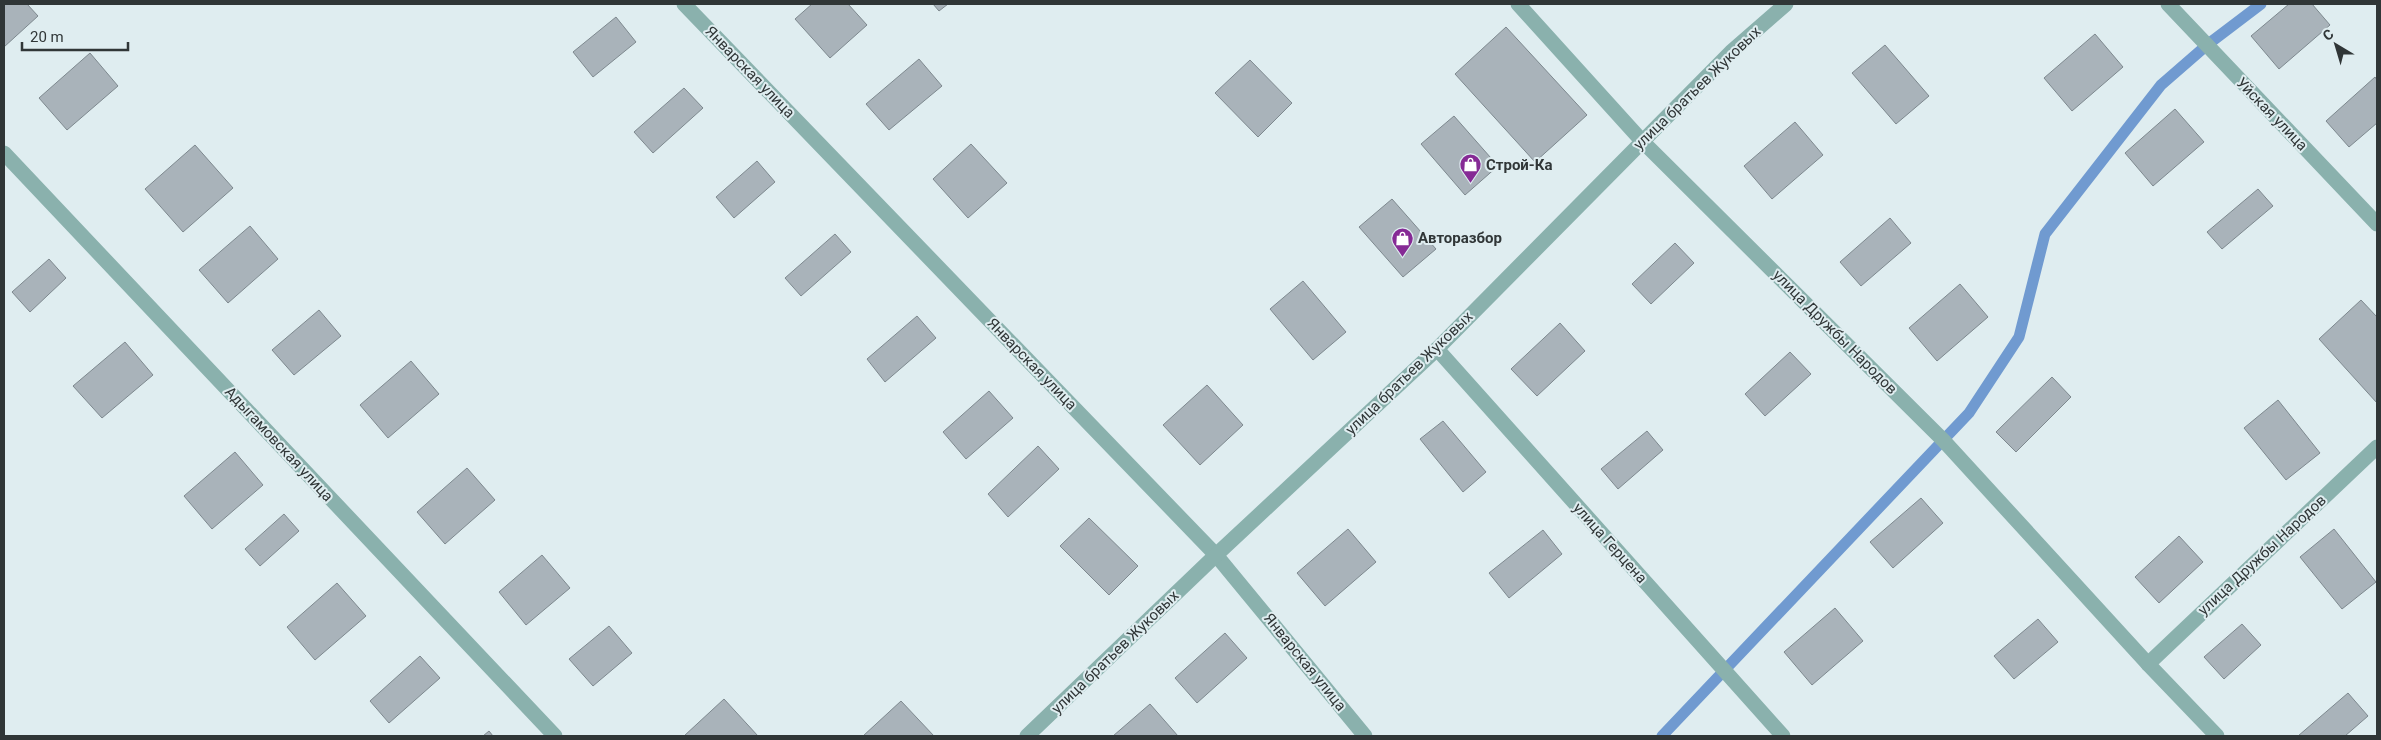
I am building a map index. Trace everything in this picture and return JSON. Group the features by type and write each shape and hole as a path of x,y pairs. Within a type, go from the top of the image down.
{"street":[{"name":"Январская улица","path":"684,4 1216,555 1365,736"},
{"name":"улица Дружбы Народов","path":"1518,4 1642,141 1943,440 2148,664 2217,736"},
{"name":"улица братьев Жуковых","path":"1027,736 1216,555 1437,349 1731,52 1786,4"},
{"name":"Уйская улица","path":"2168,4 2377,224"},
{"name":"Адыгамовская улица","path":"4,153 555,736"},
{"name":"улица Герцена","path":"1437,349 1783,736"},
{"name":"улица Дружбы Народов","path":"2148,664 2377,447"}],"building":[{"path":"4,4 27,4 38,16 4,47"},
{"path":"812,4 848,4 867,25 830,58 795,19"},
{"path":"933,4 948,4 939,11"},
{"path":"2289,4 2312,4 2330,25 2279,69 2251,36"},
{"path":"616,17 636,42 593,77 573,52"},
{"path":"1506,27 1587,115 1535,162 1455,74"},
{"path":"2095,34 2123,67 2072,111 2044,78"},
{"path":"1885,45 1929,96 1896,124 1852,73"},
{"path":"90,53 118,86 67,130 39,98"},
{"path":"919,59 942,86 889,130 866,104"},
{"path":"1250,60 1292,103 1258,137 1215,93"},
{"path":"2375,77 2377,80 2377,123 2349,147 2326,121"},
{"path":"684,88 703,108 653,153 634,132"},
{"path":"2175,109 2204,142 2153,186 2125,153"},
{"path":"1454,116 1498,166 1465,195 1421,144"},
{"path":"1795,122 1823,155 1772,199 1744,166"},
{"path":"971,144 1007,183 968,218 933,179"},
{"path":"195,145 233,188 183,232 145,189"},
{"path":"757,161 775,182 734,218 716,197"},
{"path":"2258,189 2273,206 2222,249 2207,232"},
{"path":"1392,199 1436,249 1403,277 1359,227"},
{"path":"1890,218 1911,243 1861,286 1840,262"},
{"path":"250,226 278,259 228,303 199,270"},
{"path":"835,234 851,252 801,296 785,278"},
{"path":"1675,243 1694,263 1651,304 1632,284"},
{"path":"49,259 66,278 30,312 12,292"},
{"path":"1303,281 1346,332 1313,360 1270,309"},
{"path":"1960,284 1988,317 1937,361 1909,328"},
{"path":"2361,300 2377,317 2377,403 2319,339"},
{"path":"319,310 341,336 294,375 272,350"},
{"path":"917,316 936,338 885,382 867,359"},
{"path":"1560,323 1585,351 1537,396 1511,369"},
{"path":"125,342 153,375 102,418 73,386"},
{"path":"1790,352 1811,374 1765,416 1745,394"},
{"path":"411,361 439,394 388,438 360,405"},
{"path":"2052,377 2071,397 2016,452 1996,432"},
{"path":"1207,385 1243,425 1200,465 1163,425"},
{"path":"989,391 1013,418 966,459 943,432"},
{"path":"2278,400 2320,453 2286,480 2244,428"},
{"path":"1443,421 1486,472 1463,492 1420,439"},
{"path":"1647,431 1663,450 1618,489 1601,469"},
{"path":"1038,446 1059,469 1008,517 988,494"},
{"path":"235,452 263,485 212,529 184,496"},
{"path":"467,468 495,500 445,544 417,512"},
{"path":"1921,498 1943,523 1893,568 1870,542"},
{"path":"284,514 299,531 260,566 245,549"},
{"path":"1089,518 1138,566 1109,595 1060,546"},
{"path":"1348,529 1376,562 1325,606 1297,573"},
{"path":"2334,529 2376,582 2342,609 2300,557"},
{"path":"1543,530 1562,554 1509,598 1489,573"},
{"path":"2179,536 2203,562 2159,603 2135,577"},
{"path":"542,555 570,588 526,625 499,592"},
{"path":"337,583 366,616 315,660 287,627"},
{"path":"1835,608 1863,641 1812,685 1784,652"},
{"path":"2038,619 2058,642 2014,679 1994,656"},
{"path":"2242,624 2261,645 2224,679 2204,657"},
{"path":"609,626 632,653 593,686 569,659"},
{"path":"1225,633 1247,658 1197,703 1175,678"},
{"path":"420,656 440,678 389,723 370,701"},
{"path":"2348,693 2368,716 2345,736 2298,736"},
{"path":"724,699 758,736 684,736"},
{"path":"901,701 934,736 863,736"},
{"path":"1150,704 1178,736 1113,736"},
{"path":"489,731 493,736 483,736"}],"waterway":[{"path":"1662,736 1969,413 2019,337 2045,234 2161,85 2207,45 2261,4"}],"place":[{"name":"Строй-Ка","path":"1470,184"},
{"name":"Авторазбор","path":"1402,257"}]}
